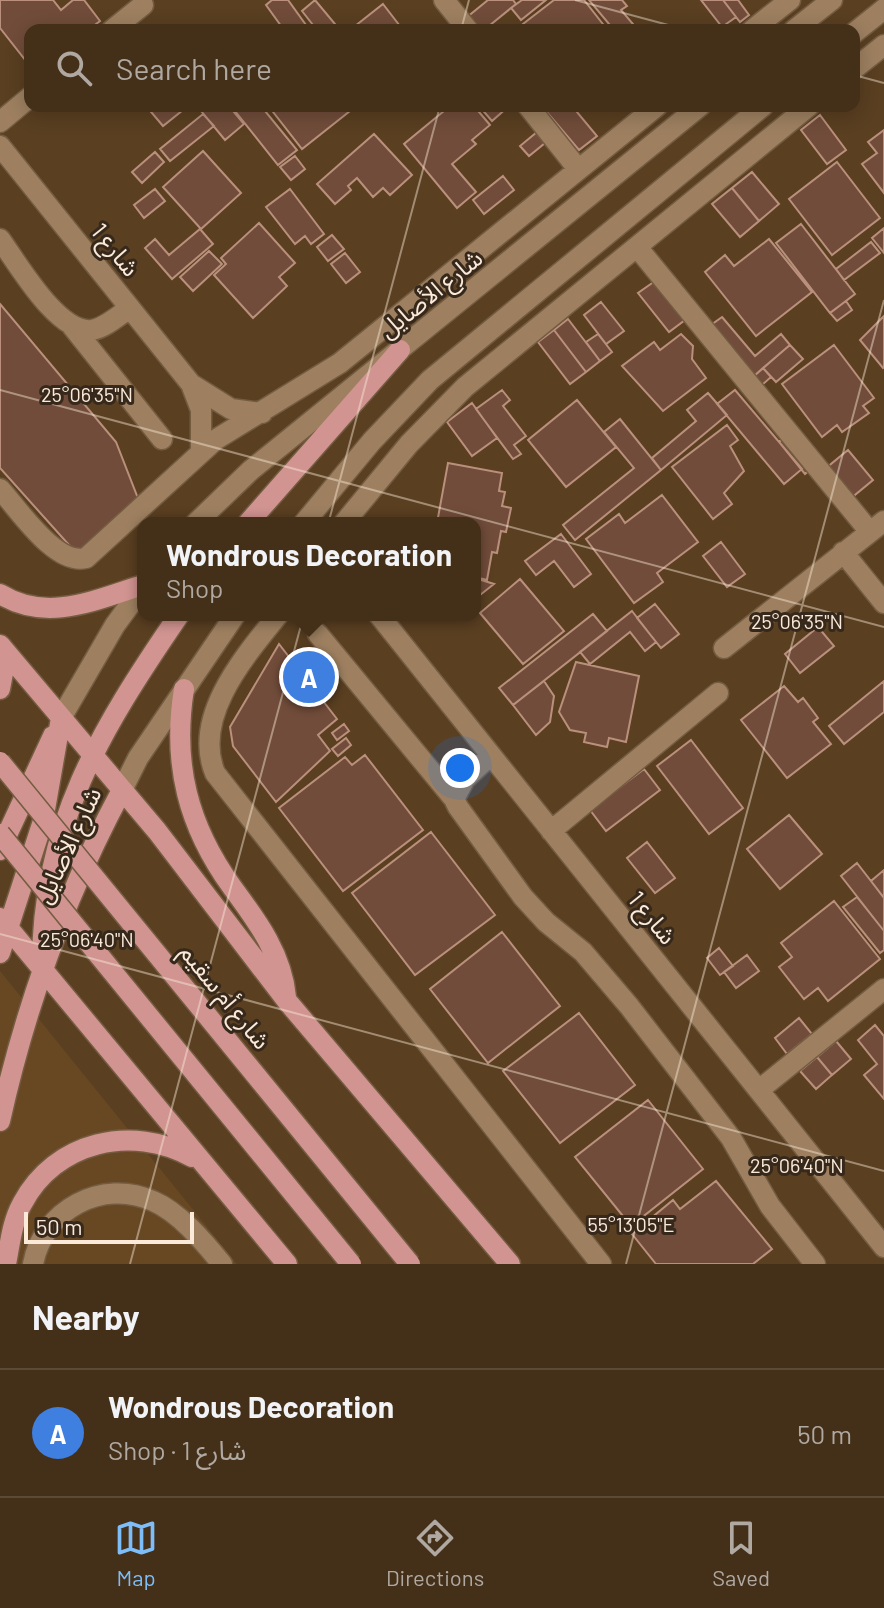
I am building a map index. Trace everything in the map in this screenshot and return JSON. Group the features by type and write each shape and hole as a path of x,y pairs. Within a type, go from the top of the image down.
{"main road":[{"path":"253,517 400,350"},
{"path":"0,594 36,608 69,608 137,588"},
{"path":"42,968 42,923 48,879 64,816 91,754 175,621"},
{"path":"1,646 122,790 287,1001 510,1264"},
{"path":"0,689 4,668 1,646"},
{"path":"184,689 179,763 190,809 214,861 269,942 284,976 287,1001"},
{"path":"0,850 61,718"},
{"path":"0,953 4,923 43,821 61,718"},
{"name":"شارع أم سقيم","path":"0,762 410,1264"},
{"name":"شارع الأصايل","path":"0,1121 14,1060 42,968 91,848 122,790"},
{"path":"0,834 351,1264"},
{"path":"4,923 287,1264"},
{"path":"6,1264 20,1207 32,1187 66,1156 109,1140 132,1139 179,1149 205,1166"}],"street":[{"path":"444,0 463,24"},
{"path":"760,24 790,0"},
{"path":"802,24 832,0"},
{"path":"119,24 143,5"},
{"path":"860,28 884,9"},
{"path":"860,64 884,45"},
{"path":"0,122 24,102"},
{"path":"533,112 578,169"},
{"path":"0,489 57,553 79,560 91,555 201,452 230,430 340,363 649,112"},
{"name":"شارع الأصايل","path":"202,517 251,470 693,112"},
{"path":"309,517 400,410 510,313 756,112"},
{"path":"349,517 409,444 465,387 802,112"},
{"name":"شارع 1","path":"0,146 191,384 216,403 262,413"},
{"path":"0,239 57,315 72,326 162,439"},
{"path":"637,247 877,526 724,648"},
{"path":"72,326 91,330 101,327 130,308"},
{"path":"510,313 529,332"},
{"name":"شارع 1","path":"191,384 201,410 201,452"},
{"path":"843,552 884,603"},
{"path":"61,718 115,625 137,594"},
{"name":"شارع الأصايل","path":"122,790 184,689 231,621"},
{"path":"274,621 214,710 207,735 215,773 601,1264"},
{"name":"شارع 1","path":"383,621 884,1247"},
{"path":"318,634 454,799 523,897 546,922 583,952 638,1018 731,1138 770,1206 815,1264"},
{"path":"551,831 718,693"},
{"path":"454,799 465,779 490,756"},
{"path":"759,1090 884,989"},
{"path":"33,1264 42,1237 67,1209 101,1194 120,1193 157,1202 197,1236 222,1264"}],"shaded area":[{"path":"0,971 237,1264 0,1264"}],"building":[{"path":"0,0 53,0 61,10 73,0 84,0 100,21 96,24 24,24 24,58 0,28"},
{"path":"272,0 288,0 305,24 280,24 266,5"},
{"path":"315,0 335,24 312,24 302,11"},
{"path":"488,0 513,0 516,4 491,24 471,24 466,18"},
{"path":"522,0 546,0 521,20 511,8"},
{"path":"554,0 584,0 603,24 523,24"},
{"path":"589,0 622,0 627,6 621,10 633,24 609,24"},
{"path":"701,0 723,0 736,17 726,24 720,24"},
{"path":"723,0 738,0 749,15 740,22"},
{"path":"383,4 398,24 358,24"},
{"path":"151,112 180,112 163,126"},
{"path":"202,112 234,112 244,124 225,140"},
{"path":"236,112 266,112 297,150 278,165"},
{"path":"273,112 349,112 302,149"},
{"path":"443,112 479,112 490,125 472,140 476,144 452,164 476,192 457,208 404,144"},
{"path":"484,112 502,112 492,121"},
{"path":"547,112 577,112 597,136 579,150"},
{"path":"203,114 214,126 170,161 160,149"},
{"path":"820,115 846,150 827,164 801,130"},
{"path":"884,130 884,193 862,164 877,153 868,142"},
{"path":"537,132 545,143 529,156 520,146"},
{"path":"374,134 412,175 390,195 383,188 373,197 357,178 348,186 351,190 335,204 317,184"},
{"path":"203,151 241,193 201,229 163,187"},
{"path":"155,152 164,162 142,183 132,172"},
{"path":"295,156 305,169 291,180 280,167"},
{"path":"837,162 880,218 832,255 789,199"},
{"path":"752,172 779,204 759,221 732,188"},
{"path":"503,176 514,190 484,214 473,200"},
{"path":"732,188 759,221 740,237 712,204"},
{"path":"155,189 165,201 144,218 134,205"},
{"path":"290,189 324,234 311,244 305,236 295,244 266,207"},
{"path":"259,223 295,263 279,277 287,286 253,318 214,275 226,264 221,258"},
{"path":"801,224 855,294 830,313 776,243"},
{"path":"884,228 884,253 872,238"},
{"path":"200,229 213,244 172,279 145,248 155,239 169,255"},
{"path":"332,235 344,249 328,261 317,247"},
{"path":"769,239 812,292 756,336 705,272 725,255 734,266"},
{"path":"871,242 880,253 844,280 836,269"},
{"path":"209,251 222,264 193,291 180,277"},
{"path":"345,253 360,272 346,283 331,264"},
{"path":"655,281 685,320 669,332 638,293"},
{"path":"846,301 852,310 837,321 830,313"},
{"path":"601,302 624,331 606,344 584,315"},
{"path":"0,304 116,442 139,501 78,555 0,468"},
{"path":"884,316 884,367 883,368 860,340"},
{"path":"722,317 755,356 781,334 790,345 754,376 711,325"},
{"path":"568,319 600,361 586,372 554,330"},
{"path":"554,330 586,372 570,384 538,342"},
{"path":"598,334 612,352 600,361 586,342"},
{"path":"681,334 693,346 692,359 706,378 663,411 622,366 654,342 660,350"},
{"path":"790,345 803,359 776,382 763,368"},
{"path":"834,345 874,398 863,406 869,413 842,432 837,425 822,437 782,384"},
{"path":"763,368 771,377 762,385 754,376"},
{"path":"502,390 510,400 503,406 526,436 514,445 521,454 513,459 476,409"},
{"path":"735,390 802,469 784,484 717,404"},
{"path":"708,393 727,415 661,470 652,458 696,421 687,410"},
{"path":"577,400 616,447 566,487 528,440"},
{"path":"472,403 497,438 472,456 447,422"},
{"path":"620,419 661,470 575,540 563,525 634,468 604,432"},
{"path":"727,425 738,440 730,446 744,471 724,493 732,504 713,519 672,467"},
{"path":"788,435 814,466 805,474 779,442"},
{"path":"848,450 873,480 850,499 825,469"},
{"path":"448,463 502,473 499,491 505,492 502,506 511,508 506,532 501,531 497,553 492,552 487,580 481,578 481,517 438,517"},
{"path":"662,495 698,542 657,573 663,582 634,603 586,539 619,514 625,523"},
{"path":"561,534 591,574 574,587 554,561 536,575 525,561"},
{"path":"721,542 745,574 727,587 703,556"},
{"path":"520,579 564,631 523,664 481,612"},
{"path":"481,580 494,584 481,594"},
{"path":"655,604 679,634 661,648 637,618"},
{"path":"632,611 656,642 645,651 630,632 590,664 580,652"},
{"path":"593,614 607,631 513,705 499,688"},
{"path":"818,627 834,646 800,673 785,654"},
{"path":"279,644 337,719 318,735 330,751 276,802 233,746 230,727"},
{"path":"576,662 639,676 626,742 609,738 607,747 584,742 586,733 570,730 559,712"},
{"path":"544,681 554,696 550,722 536,735 513,705"},
{"path":"884,681 884,712 844,744 829,726"},
{"path":"784,686 798,702 803,698 818,718 813,722 831,744 787,778 741,720"},
{"path":"344,724 349,731 337,740 332,733"},
{"path":"346,738 351,745 338,756 332,749"},
{"path":"691,740 743,808 709,834 657,766"},
{"path":"365,755 423,830 343,891 279,808 345,757 352,765"},
{"path":"644,769 660,790 606,831 590,810"},
{"path":"789,815 822,854 780,889 747,849"},
{"path":"431,832 495,915 415,975 352,893"},
{"path":"647,842 675,878 655,893 627,858"},
{"path":"857,863 884,898 884,931 841,876"},
{"path":"884,870 884,898 871,881"},
{"path":"857,897 884,931 884,950 880,953 843,907"},
{"path":"834,901 880,959 828,1001 818,988 804,999 779,967 792,957 781,943"},
{"path":"502,932 560,1006 488,1063 430,989"},
{"path":"719,948 733,966 720,975 707,958"},
{"path":"747,955 759,971 736,988 724,972"},
{"path":"579,1013 635,1085 560,1143 503,1071"},
{"path":"799,1018 812,1034 787,1054 775,1038"},
{"path":"875,1025 884,1036 884,1099 864,1075 877,1064 858,1040"},
{"path":"836,1041 851,1059 832,1075 817,1057"},
{"path":"817,1057 832,1075 816,1089 800,1071"},
{"path":"648,1100 703,1169 631,1226 575,1157"},
{"path":"716,1181 772,1249 753,1264 656,1264 632,1234 673,1200 680,1209"}],"place":[{"name":"Wondrous Decoration","path":"309,677"}]}
